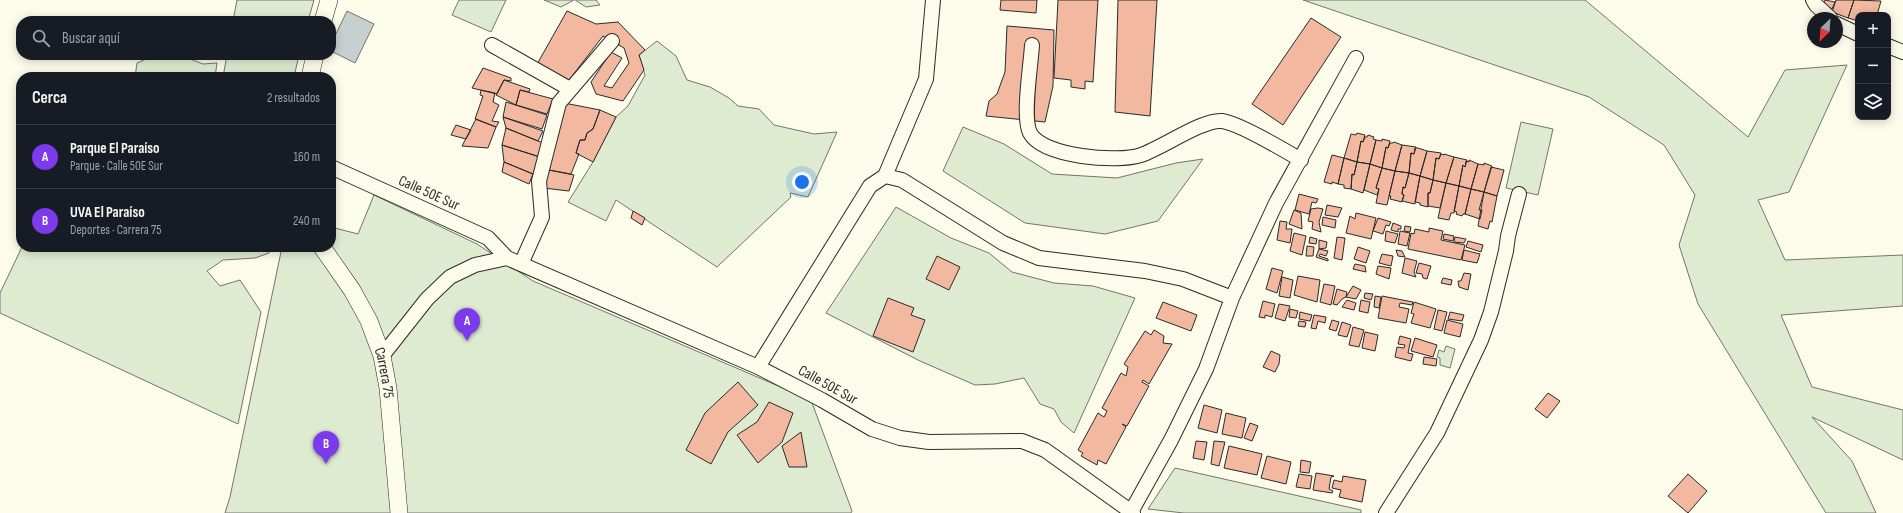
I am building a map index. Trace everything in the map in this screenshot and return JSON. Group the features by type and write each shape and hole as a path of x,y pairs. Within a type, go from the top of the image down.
{"street":[{"path":"324,16 329,0"},
{"path":"758,367 870,186 885,176 926,79 933,0"},
{"path":"1813,0 1824,12"},
{"path":"1843,27 1855,33"},
{"path":"521,264 542,217 539,181 559,103 612,41"},
{"path":"492,45 570,89"},
{"path":"1032,46 1027,116 1030,133 1043,144 1067,154 1115,159 1141,155 1206,125 1221,121 1237,126 1301,160"},
{"path":"1891,47 1903,52"},
{"path":"1132,512 1171,440 1206,369 1232,298 1276,203 1356,58"},
{"path":"311,72 314,60"},
{"name":"Calle 50E Sur","path":"336,169 488,238 507,258 758,367 822,400 872,429 900,438 930,442 1022,441 1045,450 1132,512"},
{"path":"885,176 902,180 1003,243 1039,258 1152,273 1182,279 1232,298"},
{"path":"1386,513 1437,433 1481,340 1491,312 1519,194"},
{"name":"Carrera 75","path":"325,252 355,296 369,321 382,356 388,388 399,513"},
{"path":"382,356 428,299 450,277 475,265 507,258"}],"green space":[{"path":"237,0 314,0 309,16 234,16"},
{"path":"459,0 506,0 491,32 452,15"},
{"path":"544,0 574,0 561,7"},
{"path":"575,0 596,0 600,5 586,7"},
{"path":"1303,0 1585,0 1748,137 1785,70 1847,65 1789,192 1758,200 1785,260 1903,255 1903,306 1781,315 1812,387 1903,410 1903,460 1812,417 1852,461 1876,513 1826,513 1698,304 1679,245 1695,195 1664,145 1589,97"},
{"path":"657,41 676,56 687,80 710,87 729,98 738,106 759,109 774,125 814,134 837,132 808,197 790,193 791,197 717,267 616,200 606,221 568,202 593,162 616,117 628,106 645,75 639,55"},
{"path":"144,60 193,60 203,64 217,63 216,72 136,72 137,63"},
{"path":"226,60 298,60 295,72 224,72"},
{"path":"1521,122 1553,129 1538,195 1506,188"},
{"path":"963,127 1004,144 1052,174 1117,178 1176,163 1203,159 1158,221 1105,234 1025,223 943,171"},
{"path":"374,195 477,244 533,281 811,400 852,511 851,513 225,513 230,497 281,252 336,252 336,228 358,234"},
{"path":"896,207 951,238 989,253 1012,272 1054,283 1093,286 1135,298 1074,433 1061,422 1054,409 1040,404 1024,378 995,384 975,385 920,361 826,313"},
{"path":"20,252 269,252 255,258 223,260 207,271 220,286 240,280 261,312 238,424 0,313 0,293"},
{"path":"1446,346 1455,349 1450,368 1440,365 1440,358 1437,357 1439,350 1444,352"},
{"path":"1175,468 1361,510 1361,513 1184,513 1148,509"}],"shaded area":[{"path":"347,11 374,24 355,63 336,54 336,34"}],"building":[{"path":"1001,0 1037,0 1036,13 1000,10"},
{"path":"1058,0 1098,0 1093,82 1085,81 1085,89 1071,87 1071,80 1054,78"},
{"path":"1118,0 1157,0 1150,116 1115,112"},
{"path":"1825,0 1835,2 1832,9 1823,4"},
{"path":"1836,0 1854,0 1848,18 1843,16 1843,12 1832,12"},
{"path":"1854,0 1881,1 1878,12 1855,12 1855,20 1848,18"},
{"path":"567,11 596,24 618,22 645,50 639,55 644,70 623,101 596,94 591,82 611,52 622,58 604,86 612,88 629,63 624,48 603,36 569,80 536,66"},
{"path":"1311,18 1341,37 1283,125 1252,104"},
{"path":"1007,26 1054,30 1053,86 1045,122 986,116 989,101 997,94 1005,72"},
{"path":"483,68 511,78 511,81 504,80 497,94 472,88"},
{"path":"504,80 530,89 529,92 520,90 516,105 496,95"},
{"path":"481,90 495,93 493,102 499,105 492,121 499,122 496,127 475,119 483,96 480,95"},
{"path":"520,90 553,99 547,114 516,105"},
{"path":"506,102 547,115 542,129 503,117"},
{"path":"564,103 600,110 593,129 587,133 585,140 580,140 576,153 579,154 571,174 549,170"},
{"path":"600,110 616,117 593,162 576,153 580,140 585,140 587,133 593,129"},
{"path":"503,117 543,131 538,141 506,128"},
{"path":"476,119 496,127 488,148 462,146"},
{"path":"456,125 471,130 466,139 451,135"},
{"path":"506,128 543,143 540,157 502,145"},
{"path":"1357,133 1365,135 1363,142 1361,141 1357,162 1344,158 1351,134 1356,135"},
{"path":"1368,135 1374,137 1373,139 1376,140 1370,164 1357,162 1361,141 1363,142 1365,137"},
{"path":"1382,139 1390,141 1388,148 1386,147 1382,168 1370,164 1376,140 1382,141"},
{"path":"1394,142 1402,145 1395,171 1382,168 1386,147 1388,148 1390,143"},
{"path":"502,145 540,157 533,174 504,162"},
{"path":"1402,145 1416,147 1414,154 1411,153 1409,173 1395,171"},
{"path":"1415,148 1427,151 1420,176 1409,173 1411,153 1414,154"},
{"path":"1427,151 1441,153 1439,159 1436,158 1433,180 1420,176"},
{"path":"1441,154 1454,157 1446,183 1433,180 1436,158 1439,159"},
{"path":"1332,155 1344,158 1338,184 1324,182"},
{"path":"1454,157 1467,160 1465,167 1463,165 1459,186 1446,183"},
{"path":"1344,158 1357,162 1354,175 1352,174 1351,189 1344,188 1344,185 1338,184"},
{"path":"1469,160 1478,164 1471,189 1459,186 1463,165 1465,167 1466,161 1469,162"},
{"path":"504,162 533,174 529,184 502,172"},
{"path":"1357,162 1370,164 1363,193 1351,189 1352,174 1354,175"},
{"path":"1484,163 1492,166 1484,192 1471,189 1478,164 1484,165"},
{"path":"1370,164 1382,168 1376,188 1379,189 1377,195 1364,190"},
{"path":"1491,167 1504,170 1497,196 1484,192"},
{"path":"1382,168 1395,171 1387,205 1376,203 1379,189 1376,188"},
{"path":"549,170 574,175 569,191 543,188"},
{"path":"1395,171 1409,173 1405,188 1403,187 1402,194 1404,195 1402,202 1390,199 1391,196 1389,196"},
{"path":"1409,173 1420,176 1415,204 1402,201 1404,195 1402,194 1403,187 1405,188"},
{"path":"1420,176 1433,180 1430,193 1428,193 1428,207 1415,202"},
{"path":"1433,180 1446,183 1440,208 1428,206 1428,193 1430,193"},
{"path":"1446,183 1459,186 1454,213 1451,213 1449,220 1438,218"},
{"path":"1459,186 1471,189 1465,214 1462,216 1456,214 1457,212 1454,211"},
{"path":"1471,189 1484,192 1479,210 1482,210 1480,219 1465,214"},
{"path":"1484,192 1497,196 1492,222 1490,221 1488,229 1478,226"},
{"path":"1299,194 1318,199 1316,203 1312,202 1309,214 1295,210"},
{"path":"1327,205 1342,208 1338,217 1325,215"},
{"path":"1311,209 1323,209 1319,222 1321,232 1312,229 1313,222 1308,221"},
{"path":"1294,210 1301,213 1302,229 1289,224"},
{"path":"633,211 645,218 642,225 631,218"},
{"path":"1356,213 1376,218 1371,239 1346,233 1350,216 1355,219"},
{"path":"1323,217 1336,220 1335,228 1322,225"},
{"path":"1378,218 1391,222 1389,226 1386,225 1383,234 1373,231"},
{"path":"1280,221 1287,222 1286,229 1292,229 1290,243 1277,240"},
{"path":"1393,223 1401,226 1401,229 1398,229 1398,232 1391,230"},
{"path":"1405,226 1411,227 1410,232 1404,231"},
{"path":"1429,228 1443,231 1441,240 1465,245 1461,260 1408,249 1411,233 1414,234 1415,229 1429,232"},
{"path":"1386,231 1398,234 1395,243 1385,241"},
{"path":"1400,231 1410,233 1407,246 1398,244"},
{"path":"1294,233 1306,236 1302,255 1290,251"},
{"path":"1444,234 1454,236 1453,241 1443,239"},
{"path":"1310,237 1317,239 1316,244 1309,243"},
{"path":"1337,237 1345,238 1342,260 1334,258"},
{"path":"1455,237 1466,239 1464,243 1454,242"},
{"path":"1319,240 1327,242 1326,248 1319,249"},
{"path":"1468,241 1483,245 1481,252 1466,247"},
{"path":"1307,246 1314,247 1313,256 1306,256"},
{"path":"1358,247 1370,251 1366,263 1354,259"},
{"path":"1319,249 1328,251 1326,256 1320,254 1319,256 1328,259 1328,261 1316,257"},
{"path":"1396,250 1402,251 1405,257 1398,256"},
{"path":"1464,250 1480,254 1477,263 1462,260"},
{"path":"1382,254 1393,256 1391,266 1379,263"},
{"path":"937,256 960,267 949,290 926,279"},
{"path":"1405,258 1417,261 1414,272 1416,277 1402,273"},
{"path":"1419,263 1431,266 1427,279 1423,278 1422,274 1416,273"},
{"path":"1355,264 1365,266 1366,272 1353,269"},
{"path":"1378,266 1391,268 1389,279 1376,274"},
{"path":"1272,268 1283,271 1277,293 1266,289"},
{"path":"1464,273 1471,274 1468,290 1459,287 1458,281 1461,281"},
{"path":"1298,276 1320,280 1317,302 1294,295"},
{"path":"1282,277 1293,280 1290,298 1279,296"},
{"path":"1443,278 1452,280 1451,285 1441,283"},
{"path":"1324,284 1335,286 1331,305 1320,302"},
{"path":"1353,286 1361,290 1356,299 1346,297"},
{"path":"1337,289 1347,292 1346,297 1337,305 1333,304"},
{"path":"1365,293 1373,294 1371,300 1364,298"},
{"path":"1375,296 1381,297 1379,308 1374,307"},
{"path":"1382,296 1413,302 1412,305 1400,303 1399,307 1409,309 1406,323 1378,318"},
{"path":"888,298 914,308 911,315 925,320 913,352 873,336"},
{"path":"1347,300 1356,303 1354,310 1342,307"},
{"path":"1361,300 1370,302 1368,313 1359,311"},
{"path":"1263,301 1275,304 1272,317 1265,315 1265,318 1259,317"},
{"path":"1163,302 1197,315 1191,331 1156,318"},
{"path":"1414,302 1436,309 1430,328 1411,323 1414,314 1411,313"},
{"path":"1279,304 1290,306 1285,321 1275,318"},
{"path":"1290,309 1298,311 1296,318 1289,317"},
{"path":"1438,310 1447,312 1442,331 1434,329"},
{"path":"1300,312 1312,315 1310,321 1299,319"},
{"path":"1450,312 1464,315 1462,321 1448,319"},
{"path":"1314,315 1326,317 1325,323 1318,321 1316,329 1311,328"},
{"path":"1332,320 1339,322 1336,331 1329,329"},
{"path":"1447,320 1463,324 1460,337 1444,333"},
{"path":"1299,321 1306,322 1305,327 1298,326"},
{"path":"1342,322 1351,325 1347,337 1338,335"},
{"path":"1353,327 1364,330 1359,347 1349,345"},
{"path":"1154,330 1164,336 1163,343 1172,344 1149,384 1143,380 1142,382 1149,386 1127,426 1122,424 1126,427 1106,464 1098,460 1097,465 1081,456 1083,453 1078,450 1098,413 1104,417 1107,411 1102,408 1121,373 1126,376 1128,367 1124,364 1145,331 1151,335"},
{"path":"1365,332 1378,335 1375,351 1362,348"},
{"path":"1400,336 1411,339 1408,353 1413,354 1411,361 1395,357 1397,347 1404,348 1405,345 1398,344"},
{"path":"1415,338 1437,345 1433,357 1411,351"},
{"path":"1271,351 1280,355 1279,364 1275,372 1263,367"},
{"path":"1424,357 1437,359 1436,366 1423,364"},
{"path":"738,382 758,405 728,432 711,464 686,450 705,413"},
{"path":"1548,393 1560,401 1547,418 1535,409"},
{"path":"769,402 793,413 782,442 758,463 737,435 757,422"},
{"path":"1204,405 1222,410 1217,433 1198,428"},
{"path":"1226,413 1246,418 1242,438 1222,434"},
{"path":"1250,423 1258,426 1252,441 1244,438"},
{"path":"801,432 807,467 789,467 782,446"},
{"path":"1196,441 1207,442 1204,460 1193,458"},
{"path":"1214,441 1225,442 1219,466 1211,464"},
{"path":"1229,446 1262,454 1257,475 1224,468"},
{"path":"1267,456 1291,462 1286,484 1261,478"},
{"path":"1301,460 1311,462 1309,473 1300,472"},
{"path":"1316,473 1334,476 1331,477 1329,489 1333,491 1332,493 1313,490"},
{"path":"1299,474 1312,476 1310,489 1296,487"},
{"path":"1688,474 1707,491 1688,513 1668,496"},
{"path":"1343,476 1366,480 1362,502 1339,497 1341,490 1332,488 1334,480 1342,482"}],"place":[{"name":"Parque El Paraíso","path":"467,341"},
{"name":"UVA El Paraíso","path":"326,464"}]}
